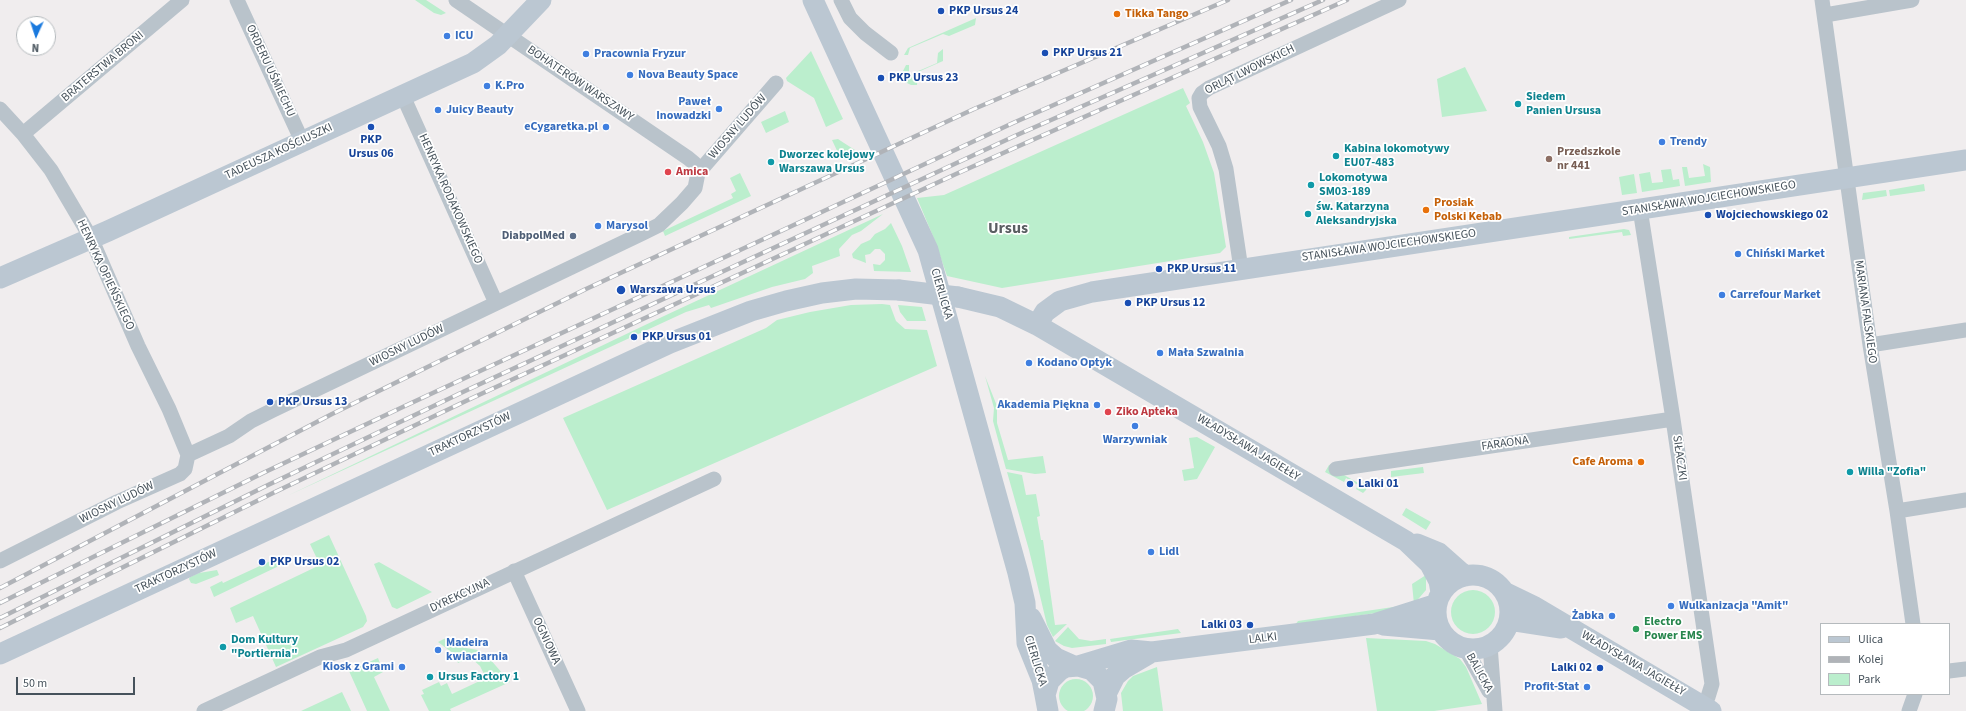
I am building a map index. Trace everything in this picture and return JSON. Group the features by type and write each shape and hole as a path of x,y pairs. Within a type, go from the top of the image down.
{"street":[{"name":"BRATERSTWA BRONI","path":"23,134 182,0"},
{"name":"ORDERU UŚMIECHU","path":"237,0 302,141"},
{"name":"BOHATERÓW WARSZAWY","path":"456,0 688,158 694,163 698,173"},
{"name":"TADEUSZA KOŚCIUSZKI","path":"0,278 403,96 472,63 489,53 541,0"},
{"name":"CIERLICKA","path":"813,0 928,250 995,485 1025,603 1040,638 1047,650 1056,658 1095,672 1103,681 1107,703"},
{"path":"842,0 850,18 865,33 891,53"},
{"name":"ORLĄT LWOWSKICH","path":"1241,269 1227,174 1218,146 1200,107 1199,98 1202,93 1209,88 1399,0"},
{"path":"1824,7 1912,0"},
{"name":"MARIANA FALSKIEGO","path":"1824,7 1870,345 1897,511 1913,623"},
{"name":"WIOSNY LUDÓW","path":"0,561 117,502 180,474 185,469 188,455 229,436 251,421 659,225 690,195 698,181 698,173 776,83"},
{"name":"HENRYKA RODAKOWSKIEGO","path":"403,96 496,303"},
{"name":"HENRYKA OPIEŃSKIEGO","path":"0,109 23,134 51,170 91,238 133,336 169,409 188,455"},
{"name":"STANISŁAWA WOJCIECHOWSKIEGO","path":"1037,325 1051,307 1065,299 1077,295 1966,160"},
{"name":"SIŁACZKI","path":"1640,209 1674,419 1712,684 1708,696 1707,708"},
{"name":"TRAKTORZYSTÓW","path":"0,654 670,343 751,311 822,293 856,290 899,290 958,297"},
{"name":"WŁADYSŁAWA JAGIEŁŁY","path":"958,297 1000,307 1037,325 1406,541 1439,553 1464,576"},
{"path":"1870,345 1966,330"},
{"name":"FARAONA","path":"1336,469 1674,419"},
{"name":"DYREKCYJNA","path":"204,711 320,657 346,650 714,479"},
{"path":"1897,511 1966,500"},
{"name":"WŁADYSŁAWA JAGIEŁŁY","path":"1406,541 1430,564 1439,581 1439,598"},
{"name":"OGNIOWA","path":"514,571 578,711"},
{"path":"1464,576 1482,576 1498,585 1504,592 1508,601 1509,620 1502,635 1490,645 1478,648 1465,648 1451,642 1440,630 1435,612 1439,598 1456,579 1464,576"},
{"name":"WŁADYSŁAWA JAGIEŁŁY","path":"1504,592 1536,607 1707,708"},
{"name":"LALKI","path":"1374,624 1439,598"},
{"name":"CIERLICKA","path":"1025,603 1027,643 1042,680 1046,703"},
{"name":"WŁADYSŁAWA JAGIEŁŁY","path":"1509,620 1532,622 1575,631"},
{"name":"LALKI","path":"1046,703 1047,684 1054,675 1063,669 1131,650 1152,652 1374,624 1440,630"},
{"name":"BALICKA","path":"1490,645 1494,704"},
{"name":"BALICKA","path":"1465,648 1494,704"},
{"name":"LALKI","path":"1107,703 1115,676 1123,668 1152,652"},
{"path":"1950,671 1966,669"},
{"path":"1909,711 1916,695"}],"green space":[{"path":"415,0 426,0 446,13 441,15 434,13"},
{"path":"976,18 975,25 949,36 943,34 910,48 908,55 904,55 908,48"},
{"path":"943,49 943,61 918,72 917,85 911,85 905,82 902,73 906,65 909,65 909,75 937,63 938,53"},
{"path":"811,51 843,119 826,127 814,98 787,81 786,78"},
{"path":"1465,67 1487,111 1442,117 1437,79"},
{"path":"1183,88 1190,103 1186,106 1203,142 1214,173 1226,247 1220,253 1002,288 947,276 935,241 917,198 944,195"},
{"path":"785,111 789,122 766,133 761,122"},
{"path":"838,139 855,150 840,157 832,140"},
{"path":"1703,164 1710,167 1711,182 1685,186 1682,167 1687,167 1689,178 1705,176"},
{"path":"1671,169 1673,180 1679,179 1680,186 1642,192 1639,174 1650,172 1652,183 1663,182 1661,170"},
{"path":"740,173 751,196 665,236 663,231 733,198 731,194 736,191 730,178"},
{"path":"1634,174 1637,193 1622,195 1619,177"},
{"path":"1924,184 1925,191 1890,196 1889,190"},
{"path":"1886,190 1887,196 1862,200 1863,193"},
{"path":"883,214 861,231 852,235 839,249 840,256 812,266 813,273 805,279 772,287 711,308 709,305 686,312 287,496 664,316"},
{"path":"891,223 902,246 911,272 874,271 873,264 880,265 885,260 885,254 880,249 875,249 870,254 865,255 866,263 853,258 852,254 861,244 870,240 875,234 885,229"},
{"path":"1624,229 1629,230 1631,235 1623,236 1622,232 1569,239 1569,237"},
{"path":"851,305 890,305 896,321 905,329 927,330 937,366 607,510 563,418 766,328 777,320 810,312"},
{"path":"898,305 922,307 926,321 907,321 900,312"},
{"path":"985,376 997,406 997,423 1008,460 1043,456 1046,473 1035,474 1006,469 993,421 994,408"},
{"path":"1197,437 1215,447 1197,479 1184,481 1182,470 1194,468 1189,438"},
{"path":"1334,464 1344,475 1362,485 1364,480 1369,482 1366,490 1363,493 1356,489 1358,485 1346,478 1344,482 1325,472 1329,465"},
{"path":"1423,467 1424,473 1391,477 1391,471"},
{"path":"1007,472 1022,475 1026,495 1036,494 1040,516 1037,517 1041,540 1043,540 1055,625 1067,624 1053,637 1047,625 1029,550"},
{"path":"1406,508 1431,522 1426,530 1402,515"},
{"path":"329,535 367,621 363,627 276,667 253,616 236,623 230,608 320,565 310,544"},
{"path":"277,558 281,565 214,597 210,587 222,581 223,583"},
{"path":"379,562 432,592 397,609 392,607 374,564"},
{"path":"217,570 219,575 196,584 191,583 189,579 190,577 199,573"},
{"path":"1426,575 1426,590 1414,604 1412,584"},
{"path":"1469,590 1477,590 1482,591 1489,596 1494,603 1494,621 1489,628 1482,633 1469,634 1461,631 1454,624 1451,616 1451,608 1454,600 1461,593"},
{"path":"1400,606 1396,610 1295,625 1298,621"},
{"path":"1068,627 1079,639 1091,641 1106,639 1106,644 1072,648 1055,641"},
{"path":"1178,629 1181,633 1111,642 1110,639"},
{"path":"446,638 460,647 478,650 489,658 510,682 450,709 451,711 429,711 421,695 424,694 422,690 439,682 441,686 447,683 452,694 486,678 480,666 470,657 458,663 454,654 438,642"},
{"path":"1366,638 1426,641 1435,644 1460,659 1466,667 1482,704 1434,711 1377,711"},
{"path":"378,658 383,672 374,677 390,711 367,711 349,671"},
{"path":"1157,667 1163,711 1123,711 1121,693 1128,681 1133,676"},
{"path":"1073,679 1079,679 1086,682 1092,689 1092,703 1083,712 1069,712 1062,706 1059,699 1059,693 1062,686 1069,680"},
{"path":"342,692 351,711 301,711"}],"railway":[{"path":"0,588 332,414 586,289 974,109 1228,0"},
{"path":"0,603 263,473 407,405 1013,123 1291,0"},
{"path":"0,618 268,485 465,391 1017,135 1323,0"},
{"path":"0,628 273,493 468,400 956,174 1347,0"}],"place":[{"name":"PKP Ursus 24","path":"941,11"},
{"name":"Tikka Tango","path":"1117,14"},
{"name":"ICU","path":"447,36"},
{"name":"PKP Ursus 21","path":"1045,53"},
{"name":"Pracownia Fryzur","path":"586,54"},
{"name":"Nova Beauty Space","path":"630,75"},
{"name":"PKP Ursus 23","path":"881,78"},
{"name":"K.Pro","path":"487,86"},
{"name":"Siedem Panien Ursusa","path":"1518,104"},
{"name":"Paweł Inowadzki","path":"719,109"},
{"name":"Juicy Beauty","path":"438,110"},
{"name":"PKP Ursus 06","path":"371,127"},
{"name":"eCygaretka.pl","path":"606,127"},
{"name":"Trendy","path":"1662,142"},
{"name":"Kabina lokomotywy EU07-483","path":"1336,156"},
{"name":"Przedszkole nr 441","path":"1549,159"},
{"name":"Dworzec kolejowy Warszawa Ursus","path":"771,162"},
{"name":"Amica","path":"668,172"},
{"name":"Lokomotywa SM03-189","path":"1311,185"},
{"name":"Prosiak Polski Kebab","path":"1426,210"},
{"name":"św. Katarzyna Aleksandryjska","path":"1308,214"},
{"name":"Wojciechowskiego 02","path":"1708,215"},
{"name":"Marysol","path":"598,226"},
{"name":"DiabpolMed","path":"573,236"},
{"name":"Chiński Market","path":"1738,254"},
{"name":"PKP Ursus 11","path":"1159,269"},
{"name":"Warszawa Ursus","path":"621,290"},
{"name":"Carrefour Market","path":"1722,295"},
{"name":"PKP Ursus 12","path":"1128,303"},
{"name":"PKP Ursus 01","path":"634,337"},
{"name":"Mała Szwalnia","path":"1160,353"},
{"name":"Kodano Optyk","path":"1029,363"},
{"name":"PKP Ursus 13","path":"270,402"},
{"name":"Akademia Piękna","path":"1097,405"},
{"name":"Ziko Apteka","path":"1108,412"},
{"name":"Warzywniak","path":"1135,426"},
{"name":"Cafe Aroma","path":"1641,462"},
{"name":"Willa \"Zofia\"","path":"1850,472"},
{"name":"Lalki 01","path":"1350,484"},
{"name":"Lidl","path":"1151,552"},
{"name":"PKP Ursus 02","path":"262,562"},
{"name":"Wulkanizacja \"Amit\"","path":"1671,606"},
{"name":"Żabka","path":"1612,616"},
{"name":"Lalki 03","path":"1250,625"},
{"name":"Electro Power EMS","path":"1636,629"},
{"name":"Dom Kultury \"Portiernia\"","path":"223,647"},
{"name":"Madeira kwiaciarnia","path":"438,650"},
{"name":"Kiosk z Grami","path":"402,667"},
{"name":"Lalki 02","path":"1600,668"},
{"name":"Ursus Factory 1","path":"430,677"},
{"name":"Profit-Stat","path":"1587,687"}],"district":[{"name":"Ursus","path":"1008,229"}]}
